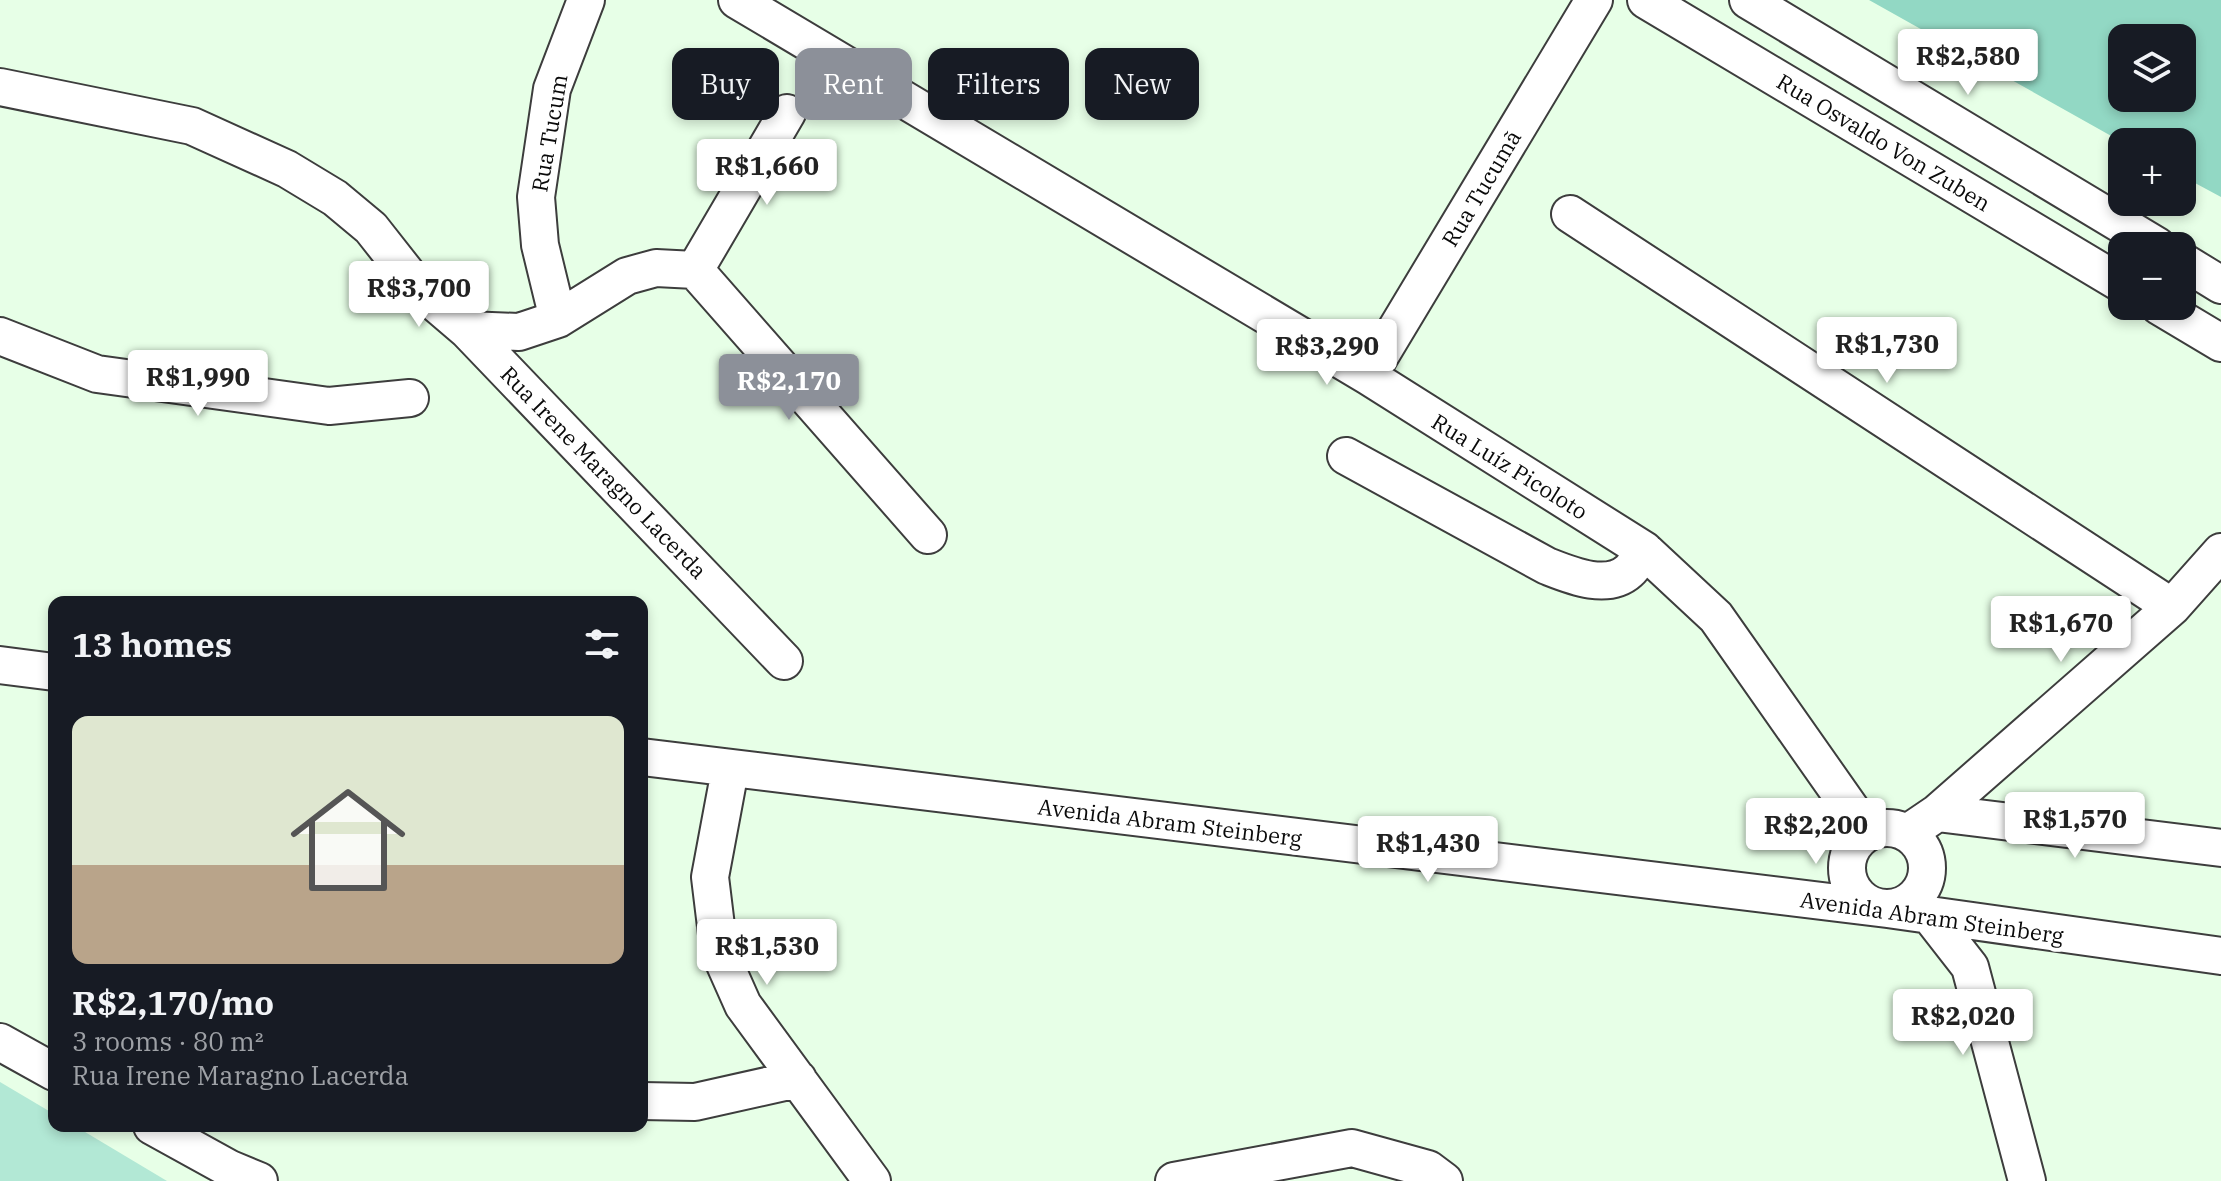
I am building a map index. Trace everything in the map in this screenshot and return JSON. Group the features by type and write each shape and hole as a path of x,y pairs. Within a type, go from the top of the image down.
{"street":[{"name":"Rua Tucum","path":"558,319 540,245 536,197 552,89 586,0"},
{"name":"Rua Luíz Picoloto","path":"737,0 1368,376 1644,550 1716,617 1867,832"},
{"name":"Rua Tucumã","path":"1368,376 1594,0"},
{"name":"Rua Osvaldo Von Zuben","path":"1646,0 2108,276"},
{"path":"1748,0 2134,232"},
{"name":"Rua Irene Maragno Lacerda","path":"0,87 192,126 287,169 335,198 371,228 419,289 467,330 784,661"},
{"path":"695,270 787,113"},
{"path":"1570,214 2172,607"},
{"path":"467,330 519,332 558,319 627,276 656,268 695,270 928,535"},
{"path":"2196,270 2221,285"},
{"path":"2182,320 2221,343"},
{"path":"0,336 97,374 329,406 410,398"},
{"path":"1346,456 1547,566 1571,576 1594,580 1616,579 1629,571 1644,550"},
{"path":"2221,552 2172,607 1923,822 1923,847 1929,868 1923,889 1907,904 1887,909 1866,903 1851,888 1846,867 1852,846 1867,832 1923,822 2221,848"},
{"path":"0,665 48,671"},
{"name":"Avenida Abram Steinberg","path":"648,758 1887,909 2221,956"},
{"path":"730,770 710,877 719,951 743,1005 872,1181"},
{"path":"1931,917 1970,967 2027,1181"},
{"path":"0,1042 48,1069"},
{"path":"648,1101 695,1102 798,1079"},
{"path":"163,1132 230,1169 259,1181"},
{"path":"1174,1181 1352,1148 1428,1169 1444,1181"}],"shaded area":[{"path":"1869,0 2221,0 2221,197 2196,184 2196,128 2108,128 2108,134"},
{"path":"0,1082 48,1110 48,1132 85,1132 167,1181 0,1181"}]}
